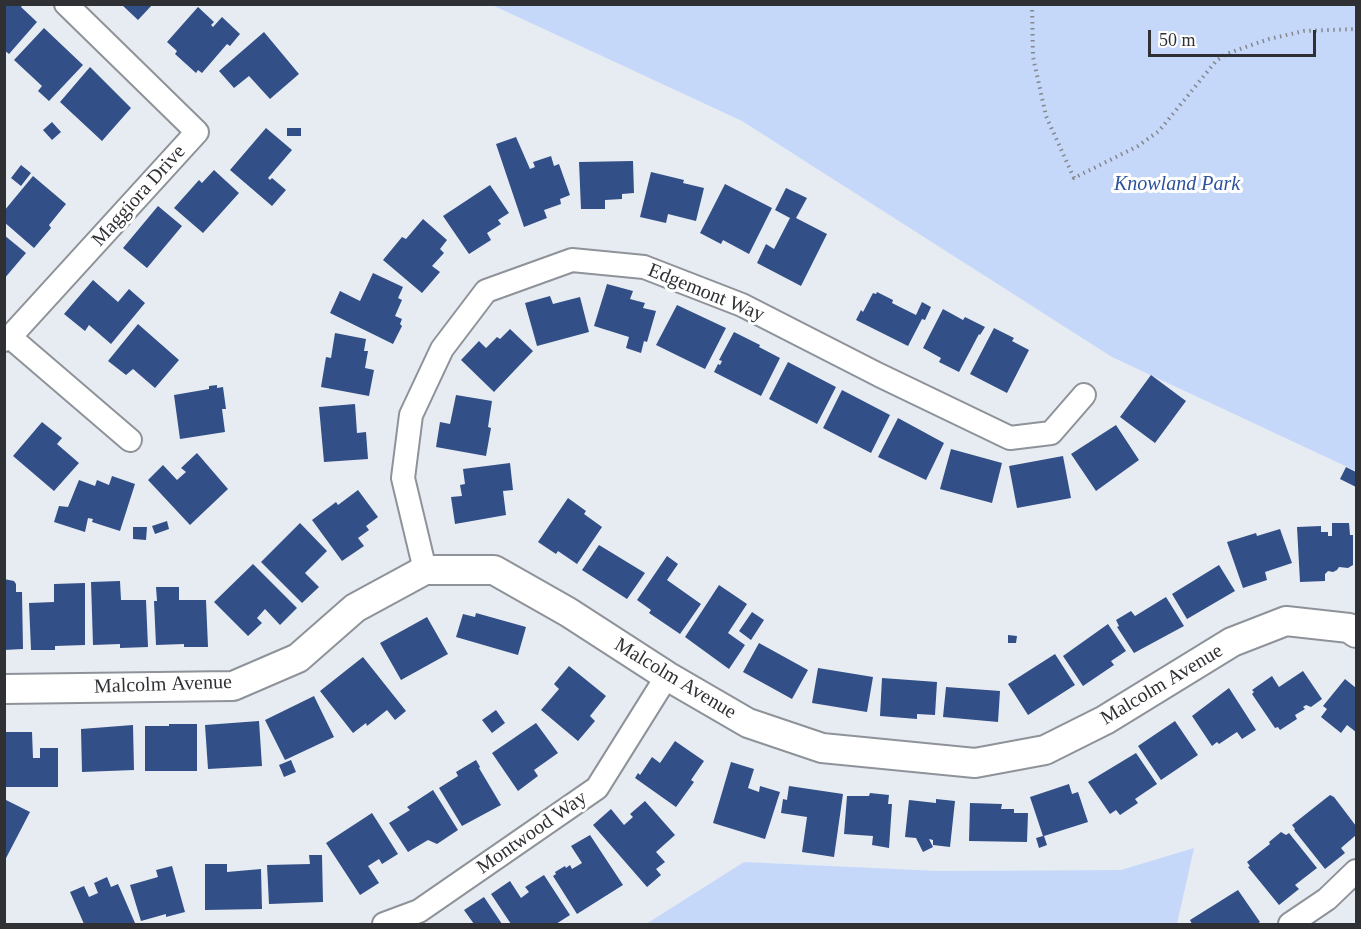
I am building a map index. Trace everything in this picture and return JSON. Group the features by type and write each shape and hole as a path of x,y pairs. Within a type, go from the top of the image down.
{"street":[{"name":"Maggiora Drive","path":"7,339 197,132 66,4"},
{"name":"Edgemont Way","path":"425,570 402,478 411,415 441,348 486,291 572,260 644,267 742,304 879,375 1010,438 1051,433 1084,395"},
{"path":"7,339 130,440"},
{"name":"Malcolm Avenue","path":"4,689 233,686 298,658 355,608 425,570 494,570 568,612 667,676 748,723 822,748 975,762 1045,750 1105,720 1232,642 1286,621 1349,628 1356,633"},
{"name":"Montwood Way","path":"384,924 419,911 597,788 667,676"},
{"path":"1290,924 1328,899 1356,871"}],"path":[{"path":"1032,4 1033,57 1046,116 1074,178 1138,146 1159,131 1216,61 1227,54 1269,39 1304,31 1356,29"}],"green space":[{"name":"Knowland Park","path":"492,5 1356,5 1356,471 1112,357 742,121"},
{"path":"1194,848 1177,924 646,924 744,862 939,871 1121,870"}],"building":[{"path":"4,4 23,4 21,7 37,22 9,54 4,50"},
{"path":"121,4 153,4 138,20"},
{"path":"198,7 214,22 211,25 213,27 222,17 240,34 230,46 227,44 202,73 198,70 196,73 175,54 177,51 167,42"},
{"path":"44,28 83,65 49,101 38,91 42,86 14,60"},
{"path":"264,32 299,74 270,99 249,76 234,88 219,71"},
{"path":"90,67 131,108 102,141 60,102"},
{"path":"52,122 61,132 52,140 43,130"},
{"path":"266,128 292,150 268,178 270,180 272,178 286,190 272,206 230,170"},
{"path":"287,128 301,128 301,136 287,136"},
{"path":"516,137 530,169 535,167 533,162 551,156 554,166 559,164 570,195 560,199 561,204 544,210 547,218 524,227 496,144"},
{"path":"633,161 634,193 622,194 622,199 605,200 605,209 581,209 579,162"},
{"path":"21,165 31,173 21,186 11,178"},
{"path":"214,170 239,193 203,233 174,208 199,180 202,183"},
{"path":"651,172 684,180 683,183 704,188 696,221 668,214 666,223 640,217"},
{"path":"33,176 66,204 49,225 51,228 34,248 4,222 4,211"},
{"path":"725,184 772,208 749,254 723,240 721,244 700,233"},
{"path":"490,185 509,213 498,220 501,224 487,233 491,240 469,254 443,216"},
{"path":"786,188 807,198 796,218 827,234 801,286 757,263 766,244 774,249 790,218 775,210"},
{"path":"158,206 182,226 147,268 123,248"},
{"path":"423,219 447,240 440,249 444,253 432,266 440,272 422,293 383,260 402,237 406,239"},
{"path":"4,235 26,253 4,279"},
{"path":"373,273 403,287 398,298 402,300 395,316 402,319 400,324 402,326 393,344 330,313 340,291 360,301"},
{"path":"93,280 118,302 129,289 145,303 111,344 89,325 85,331 64,314"},
{"path":"607,284 633,291 630,299 645,303 643,308 656,311 647,342 644,341 641,353 626,348 629,337 594,326"},
{"path":"877,292 893,300 892,303 916,315 922,302 931,307 908,346 856,320 873,293"},
{"path":"550,296 553,304 580,297 589,332 537,346 525,303"},
{"path":"677,305 726,328 705,369 656,345"},
{"path":"943,309 963,320 965,317 985,327 959,372 939,362 941,358 923,348"},
{"path":"138,324 179,360 155,388 133,369 126,375 108,361"},
{"path":"994,328 1014,338 1012,341 1029,350 1007,393 970,374"},
{"path":"510,329 533,351 494,392 461,360 479,341 486,348"},
{"path":"734,332 780,358 761,396 714,372 722,361 719,360"},
{"path":"335,333 366,339 364,351 368,351 365,368 374,370 369,396 321,387 326,357 331,358"},
{"path":"788,362 836,387 817,424 769,399"},
{"path":"1151,375 1186,401 1155,443 1120,417"},
{"path":"217,385 217,388 223,387 226,409 222,409 225,432 180,439 174,395 209,389 209,386"},
{"path":"842,390 890,415 871,453 823,428"},
{"path":"456,395 492,401 488,427 491,428 486,456 436,447 440,422 450,424"},
{"path":"355,404 357,433 366,432 368,459 324,462 319,407"},
{"path":"898,418 944,443 926,480 878,457"},
{"path":"42,422 62,438 57,444 79,463 54,491 13,456"},
{"path":"1116,425 1139,460 1096,491 1071,454"},
{"path":"951,449 1002,463 992,503 940,489"},
{"path":"197,453 228,489 190,525 148,480 163,465 177,480 186,472 181,468"},
{"path":"1063,456 1071,498 1017,508 1009,466"},
{"path":"510,463 513,490 503,491 506,515 455,524 451,497 462,496 460,485 465,484 463,469"},
{"path":"1346,467 1356,472 1356,487 1340,479"},
{"path":"112,476 135,484 120,531 92,522 93,519 88,518 85,532 54,522 59,506 68,507 79,480 95,486 97,480 109,485"},
{"path":"358,490 378,517 366,526 369,530 358,538 364,546 342,561 312,520 336,502 338,505"},
{"path":"568,498 602,527 577,564 558,551 556,554 538,542"},
{"path":"167,521 169,529 155,534 152,526"},
{"path":"300,523 327,551 305,573 319,587 302,603 261,562"},
{"path":"1332,523 1349,523 1350,535 1353,535 1353,565 1348,568 1339,567 1333,572 1328,571 1325,574 1325,581 1300,582 1297,527 1321,526 1321,532 1328,532 1328,536 1332,536"},
{"path":"133,527 147,527 146,540 133,539"},
{"path":"1280,529 1292,563 1265,572 1267,580 1243,588 1227,542 1256,533 1257,536"},
{"path":"599,545 645,573 627,599 582,570"},
{"path":"667,556 678,564 667,580 701,604 680,634 649,613 651,610 637,600"},
{"path":"253,564 297,608 280,625 265,609 257,618 262,623 248,636 214,602"},
{"path":"1219,565 1235,591 1187,619 1172,594"},
{"path":"4,579 14,581 16,592 22,592 23,649 4,650"},
{"path":"120,581 121,600 146,600 148,647 120,648 120,644 93,645 91,582"},
{"path":"85,583 85,645 55,646 55,650 31,650 29,603 54,602 54,584"},
{"path":"719,585 747,604 728,633 745,645 729,669 685,637"},
{"path":"156,587 179,587 179,600 206,600 208,647 184,647 184,644 156,645 154,601 157,601"},
{"path":"1166,597 1184,626 1134,653 1117,627 1119,626 1116,620 1131,611 1135,616"},
{"path":"752,612 764,620 751,640 739,631"},
{"path":"476,613 526,627 518,655 456,637 463,614 475,617"},
{"path":"427,617 448,654 401,680 380,643"},
{"path":"1108,624 1126,651 1111,661 1114,665 1083,686 1063,656"},
{"path":"1008,635 1017,636 1016,643 1008,643"},
{"path":"759,643 808,670 792,699 743,672"},
{"path":"1055,654 1075,685 1028,715 1008,684"},
{"path":"363,657 406,711 395,720 387,710 367,726 366,723 353,733 320,691"},
{"path":"569,666 606,696 590,716 595,721 578,741 541,710 559,689 554,684"},
{"path":"818,668 873,677 867,712 812,703"},
{"path":"1303,671 1322,699 1311,707 1306,705 1303,707 1305,709 1295,715 1297,719 1280,730 1278,727 1275,728 1252,694 1254,692 1252,690 1272,676 1279,687"},
{"path":"882,678 937,682 935,715 917,714 917,719 880,716"},
{"path":"1345,679 1356,688 1356,732 1347,725 1341,733 1321,717 1327,709 1323,706"},
{"path":"946,687 1000,691 998,722 943,717"},
{"path":"1229,688 1256,730 1242,739 1237,732 1212,746 1192,716"},
{"path":"314,696 334,737 285,760 265,720"},
{"path":"496,710 505,723 492,733 482,720"},
{"path":"259,721 262,766 208,769 205,725"},
{"path":"1175,721 1198,755 1161,780 1138,746"},
{"path":"536,723 558,753 534,770 538,776 518,791 492,753"},
{"path":"169,724 197,724 197,771 145,771 145,726 169,726"},
{"path":"133,725 134,770 82,772 81,729"},
{"path":"4,732 32,732 33,758 40,758 40,748 58,748 58,787 4,787"},
{"path":"675,741 704,761 691,780 694,782 676,807 635,778 638,773 640,775 652,757 660,763"},
{"path":"1136,753 1157,784 1135,799 1138,803 1120,815 1116,810 1110,814 1088,782"},
{"path":"291,760 296,772 284,777 279,765"},
{"path":"476,760 501,805 462,826 439,788 458,776 456,772"},
{"path":"731,762 754,769 748,788 759,792 760,786 780,792 765,839 713,823"},
{"path":"1069,784 1072,794 1078,792 1088,822 1044,836 1047,845 1039,848 1036,838 1043,836 1030,797"},
{"path":"789,786 843,794 834,857 802,852 807,817 781,813 783,799 787,800"},
{"path":"433,790 458,830 437,844 428,840 408,852 389,823 410,810 407,807"},
{"path":"870,793 889,795 888,804 892,804 889,848 872,845 873,836 844,834 847,796 869,796"},
{"path":"1330,795 1356,826 1356,835 1341,848 1345,853 1325,869 1292,825"},
{"path":"4,799 30,812 4,862"},
{"path":"936,799 955,801 950,847 933,845 933,840 929,839 933,847 923,852 916,838 905,837 909,800 936,803"},
{"path":"645,801 675,835 656,852 665,862 656,869 661,875 647,887 593,825 611,809 624,825 633,817 630,814"},
{"path":"970,803 1002,804 1001,809 1014,809 1014,813 1028,813 1027,842 969,841"},
{"path":"372,813 398,854 382,864 379,859 368,866 379,883 360,895 326,843"},
{"path":"1281,832 1286,835 1289,833 1317,868 1295,885 1299,889 1279,905 1248,867 1250,866 1247,862"},
{"path":"590,835 623,885 577,914 553,876 565,866 566,868 570,865 572,869 582,863 571,846"},
{"path":"309,855 322,855 323,902 269,904 267,865 310,864"},
{"path":"205,864 227,864 227,872 261,869 262,909 205,910"},
{"path":"172,866 185,912 166,917 166,914 141,921 130,885 158,877 156,870"},
{"path":"544,875 570,915 556,924 511,924 491,894 510,881 521,898 529,892 525,887"},
{"path":"107,877 111,887 118,884 135,923 84,924 70,892 84,886 89,897 98,893 94,883"},
{"path":"1238,890 1260,922 1257,924 1192,924 1190,920"},
{"path":"484,897 502,924 474,924 464,910"}]}
